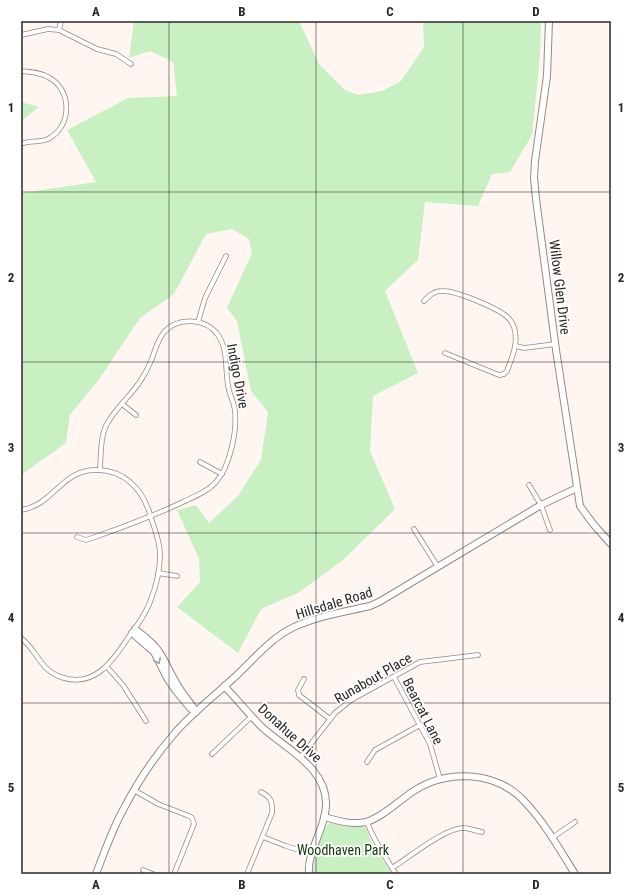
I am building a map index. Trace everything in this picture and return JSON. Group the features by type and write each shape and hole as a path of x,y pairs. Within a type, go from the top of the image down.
{"main road":[{"name":"Willow Glen Drive","path":"549,21 547,76 537,141 534,178 556,344 580,506 583,512 611,544"},
{"name":"Hillsdale Road","path":"96,874 122,811 152,763 174,734 270,643 292,628 312,620 370,606 379,602 541,505 577,488"},
{"path":"133,631 154,652 167,678 176,691 190,708 196,712"},
{"name":"Donahue Drive","path":"224,686 263,728 314,770 321,782 326,801 324,817 311,854 309,874"},
{"path":"324,817 347,822 367,822 421,786 440,778 473,776 487,779 505,786 526,802 576,874"}],"street":[{"path":"60,30 61,21"},
{"path":"21,35 48,29 60,30 96,49 116,54 131,64"},
{"path":"21,71 35,72 50,77 61,88 65,97 66,106 66,118 56,132 49,138 38,142 21,144"},
{"path":"100,470 102,437 108,421 134,390 144,375 158,342 165,331 171,326 183,322 198,322 205,298 226,256"},
{"path":"424,301 432,293 445,291 456,293 496,310 512,323 516,346 507,371 504,374 499,375 445,353"},
{"name":"Indigo Drive","path":"77,537 86,540 150,516 203,492 213,485 222,474 227,463 235,433 236,424 234,409 228,385 222,344 218,335 213,330 198,322"},
{"path":"516,346 524,348 556,344"},
{"path":"122,404 136,415"},
{"path":"200,462 222,474"},
{"path":"21,510 43,502 60,484 72,476 86,471 100,470 115,473 130,481 145,500 158,536 160,553 158,573 150,601 144,615 107,667 86,678 73,679 62,677 52,673 43,666 26,642 21,638"},
{"path":"529,485 541,505 550,530"},
{"path":"414,529 438,567"},
{"path":"158,573 177,576"},
{"name":"Runabout Place","path":"300,758 330,719 342,706 351,700 420,662 478,655"},
{"path":"107,667 118,678 146,721"},
{"name":"Bearcat Lane","path":"394,677 430,744 440,778"},
{"path":"304,679 298,690 299,695 330,719"},
{"path":"212,754 252,716"},
{"path":"367,762 376,750 420,725"},
{"path":"134,790 158,804 189,816 193,820 194,824 174,874"},
{"path":"247,874 272,813 272,806 268,796 261,792"},
{"path":"367,822 377,845 396,874"},
{"path":"552,838 575,822"},
{"path":"392,868 444,834 456,829 464,828 482,832"},
{"path":"263,837 311,854"},
{"path":"143,870 153,874"}],"green space":[{"path":"134,21 299,21 319,64 345,90 358,95 382,91 401,81 424,47 423,21 541,21 540,56 532,135 510,172 492,174 478,206 425,202 418,260 385,291 418,373 373,396 370,451 395,509 343,560 298,593 261,609 238,653 177,607 200,582 199,559 177,510 196,505 209,523 238,496 261,460 268,412 251,391 237,321 227,308 252,253 249,239 232,229 206,234 174,294 140,318 100,378 70,415 66,443 21,475 21,193 96,182 67,130 128,98 177,96 173,62 150,51 129,58"},
{"path":"21,102 39,107 21,121"},
{"name":"Woodhaven Park","path":"330,823 346,827 362,826 366,828 372,843 392,874 313,874 314,862 320,838 326,826"}]}
